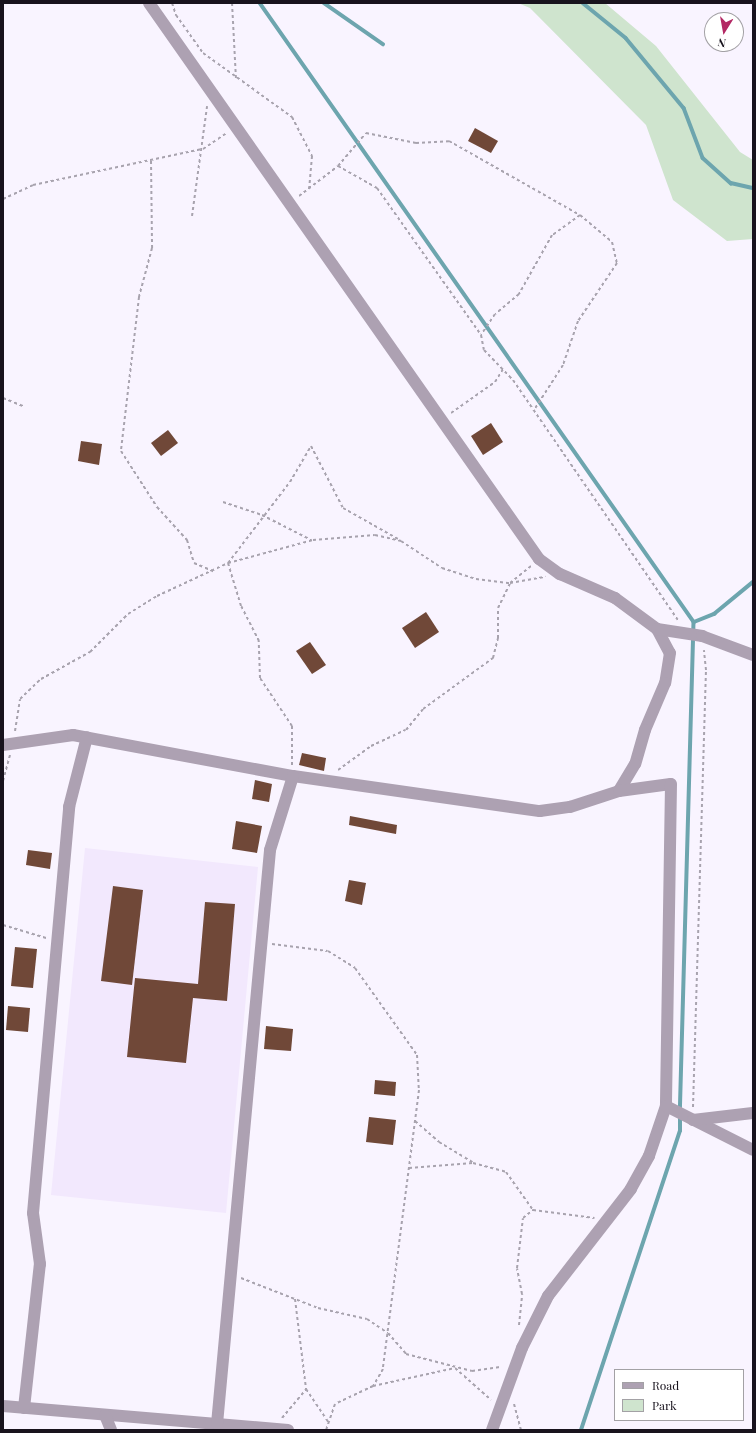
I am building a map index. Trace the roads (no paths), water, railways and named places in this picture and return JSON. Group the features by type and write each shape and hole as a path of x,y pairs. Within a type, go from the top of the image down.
{"street":[{"path":"149,3 209,91 539,559 560,574 615,598 657,629 670,653 665,683 645,730 635,764 619,791"},
{"path":"657,629 702,636 734,645 753,655"},
{"path":"8,745 73,735 292,776 540,811 570,807 619,791 671,784 666,1106 649,1156 631,1189 548,1296 516,1365 492,1430"},
{"path":"24,1408 40,1264 33,1213 69,807 87,737"},
{"path":"217,1424 270,850 292,776"},
{"path":"666,1106 753,1150"},
{"path":"693,1120 753,1113"},
{"path":"3,1406 288,1430"},
{"path":"105,1415 110,1430"}],"waterway":[{"path":"260,3 694,622 680,1111"},
{"path":"324,3 383,44"},
{"path":"583,3 626,38 684,108 703,158 731,183 753,188"},
{"path":"694,622 714,614 753,582"},
{"path":"581,1430 680,1131 680,1117"}]}
